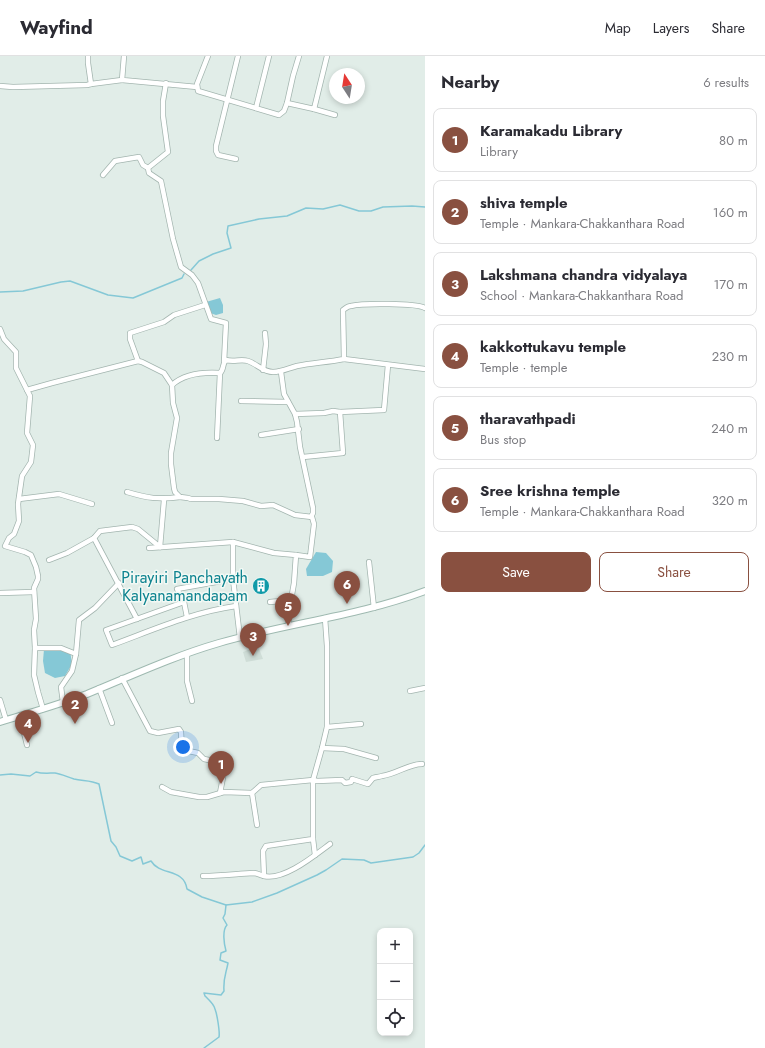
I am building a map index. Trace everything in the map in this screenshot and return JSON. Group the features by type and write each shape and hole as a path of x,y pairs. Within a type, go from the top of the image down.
{"main road":[{"path":"3,721 63,702 187,653 220,642 325,618 350,614 400,601 425,591"}],"street":[{"path":"88,56 91,84"},
{"path":"122,80 124,56"},
{"path":"197,87 208,56"},
{"path":"236,158 218,155 216,146 238,56"},
{"path":"256,108 269,56"},
{"path":"197,87 200,92 279,115 284,111 287,103 299,56"},
{"path":"314,109 327,56"},
{"path":"0,86 86,85 122,80 197,87"},
{"path":"148,168 168,152 163,116 163,101 166,84"},
{"path":"287,103 335,115"},
{"path":"103,175 115,161 139,157 142,165 148,168 149,173 161,181 181,267 192,274 198,283 211,319 226,323 224,362 222,372 220,373 217,438"},
{"path":"344,359 343,310 349,306 367,304 413,305 423,306 425,308"},
{"path":"138,362 130,339 130,333 164,322 174,316 205,305"},
{"path":"0,329 4,339 16,352 16,368 30,396 27,432 33,445 30,462 22,476 18,521 14,534 9,538 3,547 25,552 30,555 36,567 38,579 34,588 36,619 34,630 35,681 43,709"},
{"path":"263,370 266,344 265,333"},
{"path":"224,362 226,360 247,360 263,370 272,372 281,372 284,369 297,366 344,359 425,369"},
{"path":"27,390 138,362 142,362 164,373 172,385 173,403 177,418 171,453 171,464 175,492 180,498"},
{"path":"295,414 324,413 333,411 384,410 388,365"},
{"path":"149,548 234,542 274,552 310,557 314,524 311,517 313,508 300,447 299,429 295,414 284,394 281,372"},
{"path":"172,385 176,381 200,373 220,373"},
{"path":"240,401 288,402"},
{"path":"303,457 343,453 340,412"},
{"path":"261,435 299,429"},
{"path":"127,492 164,500 180,498 194,500 214,499 243,501 261,506 273,505 295,515 311,517"},
{"path":"19,499 59,494 92,504"},
{"path":"160,547 164,500"},
{"path":"49,560 67,553 94,538 100,531 115,528 132,527 138,529 160,547"},
{"path":"94,538 137,619"},
{"path":"234,542 233,579 240,638"},
{"path":"288,626 296,555"},
{"path":"369,562 374,608"},
{"path":"187,617 184,602 177,589 233,579"},
{"path":"63,702 62,688 72,670 76,654 79,620 95,608 119,583"},
{"path":"0,592 34,592"},
{"path":"270,602 291,600"},
{"path":"184,602 106,630 112,646 187,617 216,608 236,606"},
{"path":"314,855 313,780 327,727 327,646 325,618"},
{"path":"35,648 61,648 76,654"},
{"path":"187,653 187,681 192,701"},
{"path":"122,678 150,731 158,732 179,729 181,732 182,749 198,753 204,759 223,763 224,766 220,793"},
{"path":"99,688 112,723"},
{"path":"410,691 425,688"},
{"path":"0,700 3,721"},
{"path":"20,716 27,745"},
{"path":"327,727 361,724"},
{"path":"322,748 344,749 376,758"},
{"path":"162,787 171,792 199,797 220,793 252,793 260,785 313,780 342,780 345,782 351,782 352,779 368,784 373,778 382,777 413,764 422,764"},
{"path":"252,793 257,825"},
{"path":"264,876 262,850 266,846 313,839"},
{"path":"203,876 257,872 264,876 277,875 296,869 330,844"}],"shaded area":[{"path":"258,646 263,659 246,662 243,652"}],"water":[{"path":"220,298 223,305 223,313 216,315 210,313 206,302"},
{"path":"316,552 326,553 333,561 332,572 323,576 307,576 306,569"},
{"path":"60,645 70,650 72,664 65,676 55,678 45,673 43,661 44,649"}],"waterway":[{"path":"191,270 199,261 213,254 231,248 227,233 228,226 259,219 287,216 306,208 323,209 340,205 359,211 371,211 383,207 425,207"},
{"path":"0,292 23,291 70,281 108,295 133,298 182,278 184,274"},
{"path":"0,775 11,774 30,776 36,772 55,773 74,779 99,784 111,841 116,847 120,856 132,861 141,857 143,864 151,861 160,869 181,878 185,882 187,889 202,897 226,905 252,902 277,893 317,875 342,859 364,860 371,863 413,857 419,853 425,845"},
{"path":"204,1048 219,1037 217,1015 214,1007 204,993 221,995 224,991 224,979 228,963 220,960 221,953 226,951 224,934 225,927 227,925 223,918 226,905"}],"place":[{"name":"Pirayiri Panchayath Kalyanamandapam","path":"261,586"},
{"name":"Sree krishna temple","path":"347,604"},
{"name":"tharavathpadi","path":"288,626"},
{"name":"Lakshmana chandra vidyalaya","path":"253,656"},
{"name":"shiva temple","path":"75,724"},
{"name":"kakkottukavu temple","path":"28,743"},
{"name":"Karamakadu Library","path":"221,784"}]}
